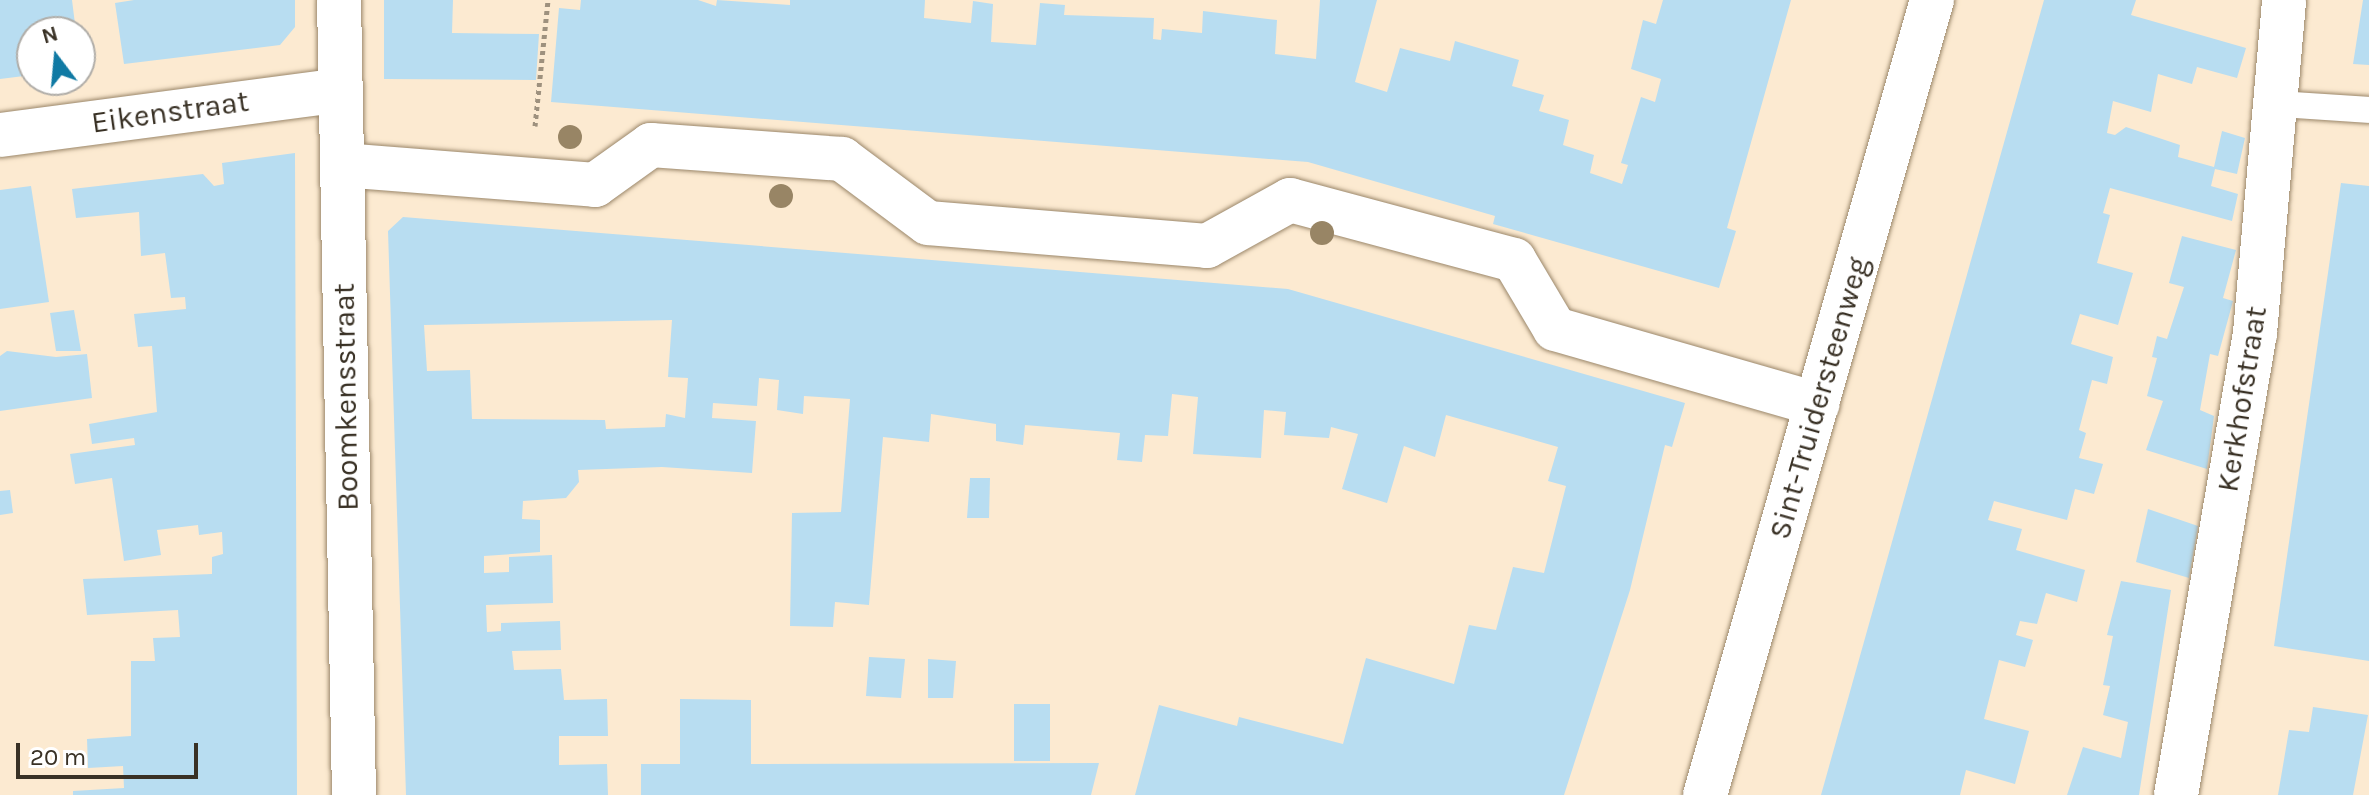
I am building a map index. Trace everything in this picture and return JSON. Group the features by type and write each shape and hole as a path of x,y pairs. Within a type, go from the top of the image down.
{"street":[{"name":"Boomkensstraat","path":"339,0 354,795"},
{"name":"Sint-Truidersteenweg","path":"1705,795 1932,0"},
{"name":"Kerkhofstraat","path":"2176,795 2255,333 2279,104 2284,0"},
{"name":"Eikenstraat","path":"0,135 340,90"},
{"path":"342,165 595,185 651,145 842,159 928,223 1207,246 1290,200 1514,260 1555,329 1817,404"}],"lane":[{"path":"2279,104 2369,110"}],"path":[{"path":"529,181 548,0"}],"building":[{"path":"0,0 72,0 74,16 16,16 16,77 0,79"},
{"path":"134,0 295,0 295,27 280,45 124,64 115,3"},
{"path":"384,0 453,0 452,33 539,34 536,80 384,79"},
{"path":"581,0 698,0 716,6 717,0 790,5 790,0 925,0 924,18 971,23 973,1 993,4 991,42 1036,45 1040,3 1065,5 1064,15 1154,18 1153,39 1161,40 1162,29 1202,33 1203,11 1277,20 1275,54 1316,59 1320,0 1377,0 1355,82 1387,92 1400,48 1450,61 1455,41 1519,60 1512,86 1544,95 1539,111 1569,120 1563,145 1594,155 1590,173 1622,184 1628,165 1621,163 1641,97 1655,102 1661,79 1631,69 1643,20 1656,24 1663,0 1791,0 1727,228 1736,231 1719,288 1493,224 1495,216 1308,162 551,102 559,8 580,10"},
{"path":"2044,0 2136,0 2131,15 2246,48 2237,78 2197,67 2192,84 2158,74 2151,112 2113,101 2107,133 2115,135 2126,127 2180,145 2178,157 2214,167 2222,131 2245,138 2237,174 2215,169 2211,186 2238,194 2232,221 2110,188 2103,213 2110,215 2097,263 2133,273 2118,325 2080,314 2071,344 2113,357 2107,384 2092,380 2079,430 2086,433 2079,458 2103,464 2094,494 2075,489 2067,520 1994,501 1988,520 2022,529 2016,550 2085,570 2077,602 2046,593 2037,624 2020,621 2016,635 2033,640 2025,667 1999,660 1984,719 2029,731 2015,784 1966,770 1960,795 1821,795"},
{"path":"2363,0 2369,0 2369,65 2353,64"},
{"path":"295,153 297,795 73,795 73,791 124,788 123,766 88,768 87,739 131,736 131,661 155,661 153,638 180,637 178,610 87,615 83,579 212,574 212,557 223,554 222,532 199,535 198,525 157,530 161,555 124,561 112,478 75,484 70,454 135,445 134,438 92,444 89,424 157,412 152,346 138,347 134,314 186,309 185,297 171,298 165,253 141,256 139,212 76,218 72,189 203,174 214,186 224,184 222,163"},
{"path":"2341,183 2369,186 2369,661 2274,646"},
{"path":"31,186 49,302 0,309 0,190"},
{"path":"403,217 1288,289 1685,403 1672,447 1665,445 1630,590 1564,795 1135,795 1159,705 1237,726 1239,717 1343,744 1366,658 1454,684 1469,625 1496,630 1513,567 1544,573 1566,486 1548,481 1558,447 1446,415 1435,457 1404,446 1387,503 1342,489 1358,434 1331,427 1329,438 1284,435 1286,412 1264,410 1261,458 1193,454 1198,397 1172,394 1168,436 1145,435 1142,462 1117,460 1120,433 1025,425 1023,445 996,441 996,424 931,414 929,442 883,437 869,605 835,602 833,627 790,626 792,513 841,512 850,399 804,396 803,414 777,410 779,380 759,378 757,406 713,403 712,418 756,421 752,473 662,467 578,470 579,482 566,498 523,501 522,519 540,520 540,552 484,556 484,573 509,572 509,557 552,555 553,603 486,605 487,632 501,631 501,623 560,621 561,650 512,651 514,670 561,669 564,700 607,699 608,736 559,736 559,765 607,764 608,795 406,795 388,231","holes":["672,320 668,377 688,378 685,418 666,414 665,427 606,429 605,420 472,419 470,370 427,371 424,325"]},
{"path":"2182,236 2236,250 2223,298 2233,301 2218,356 2210,354 2200,410 2214,416 2207,469 2146,450 2163,401 2147,396 2157,358 2152,357 2157,336 2167,339 2184,287 2169,283"},
{"path":"74,310 81,351 56,351 50,313"},
{"path":"7,351 56,357 87,354 92,398 0,411 0,356"},
{"path":"970,478 990,478 989,518 967,518"},
{"path":"10,490 13,513 0,515 0,491"},
{"path":"2148,509 2198,526 2189,578 2136,562"},
{"path":"2121,581 2171,590 2139,795 2067,795 2083,747 2121,758 2128,722 2103,715 2110,686 2103,685 2113,636 2107,635"},
{"path":"869,657 905,659 901,698 866,696"},
{"path":"928,659 956,661 953,698 928,698"},
{"path":"680,699 751,700 751,764 1099,763 1091,795 641,795 641,764 680,764"},
{"path":"1014,704 1050,704 1050,761 1014,761"},
{"path":"2313,707 2368,715 2353,795 2278,795 2289,730 2309,732"}]}
